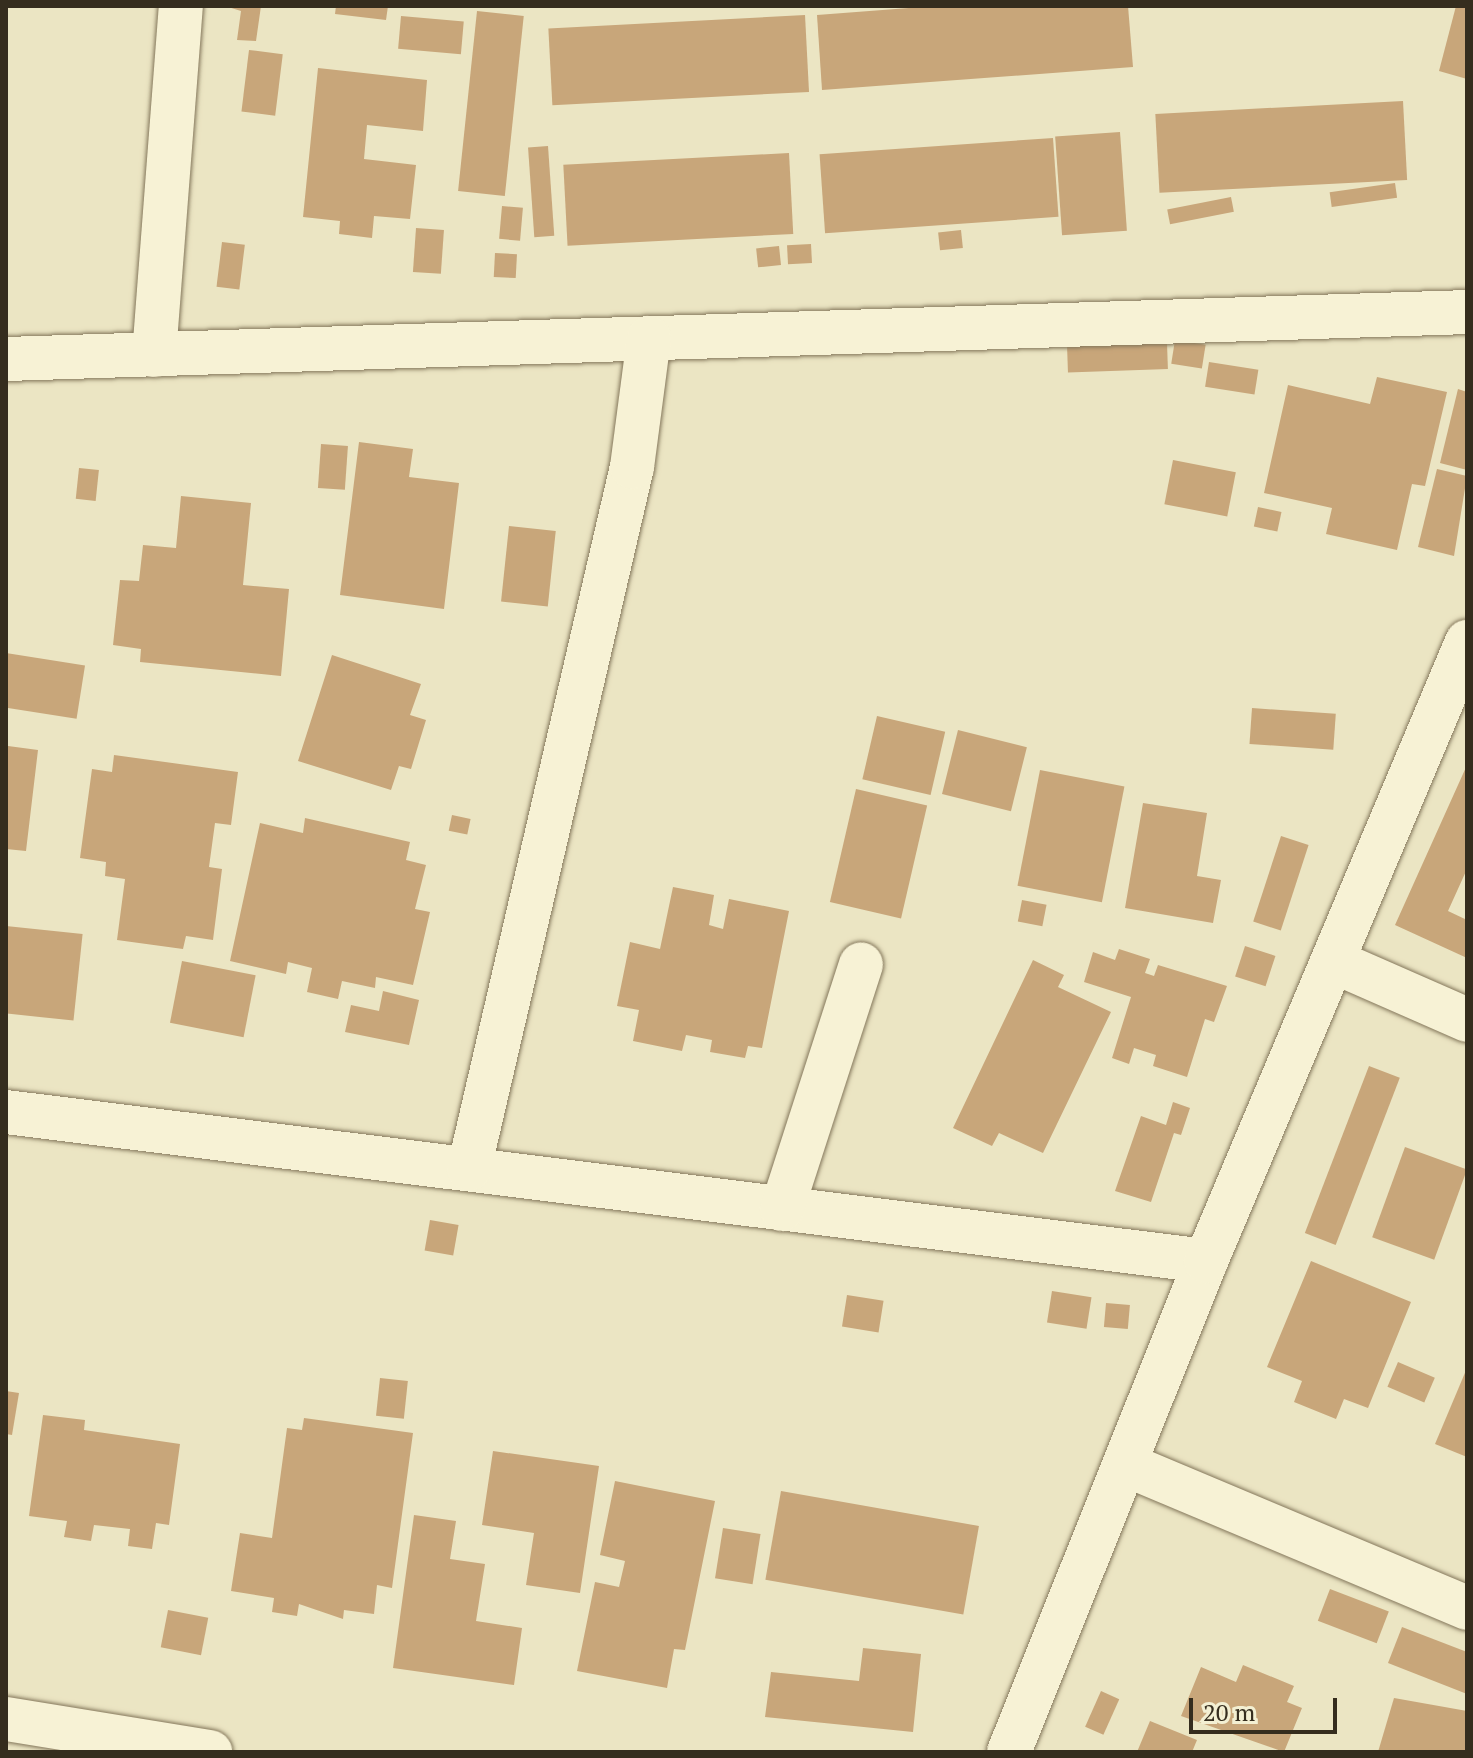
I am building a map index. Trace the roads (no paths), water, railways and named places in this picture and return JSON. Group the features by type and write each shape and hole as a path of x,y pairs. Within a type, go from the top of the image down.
{"street":[{"path":"154,355 181,6"},
{"path":"6,359 1467,312"},
{"path":"469,1169 632,467 649,338"},
{"path":"1009,1752 1127,1465 1206,1261 1335,962 1467,642"},
{"path":"1335,962 1467,1020"},
{"path":"782,1209 861,964"},
{"path":"6,1112 1206,1261"},
{"path":"1127,1465 1467,1608"},
{"path":"6,1719 210,1752"}]}
